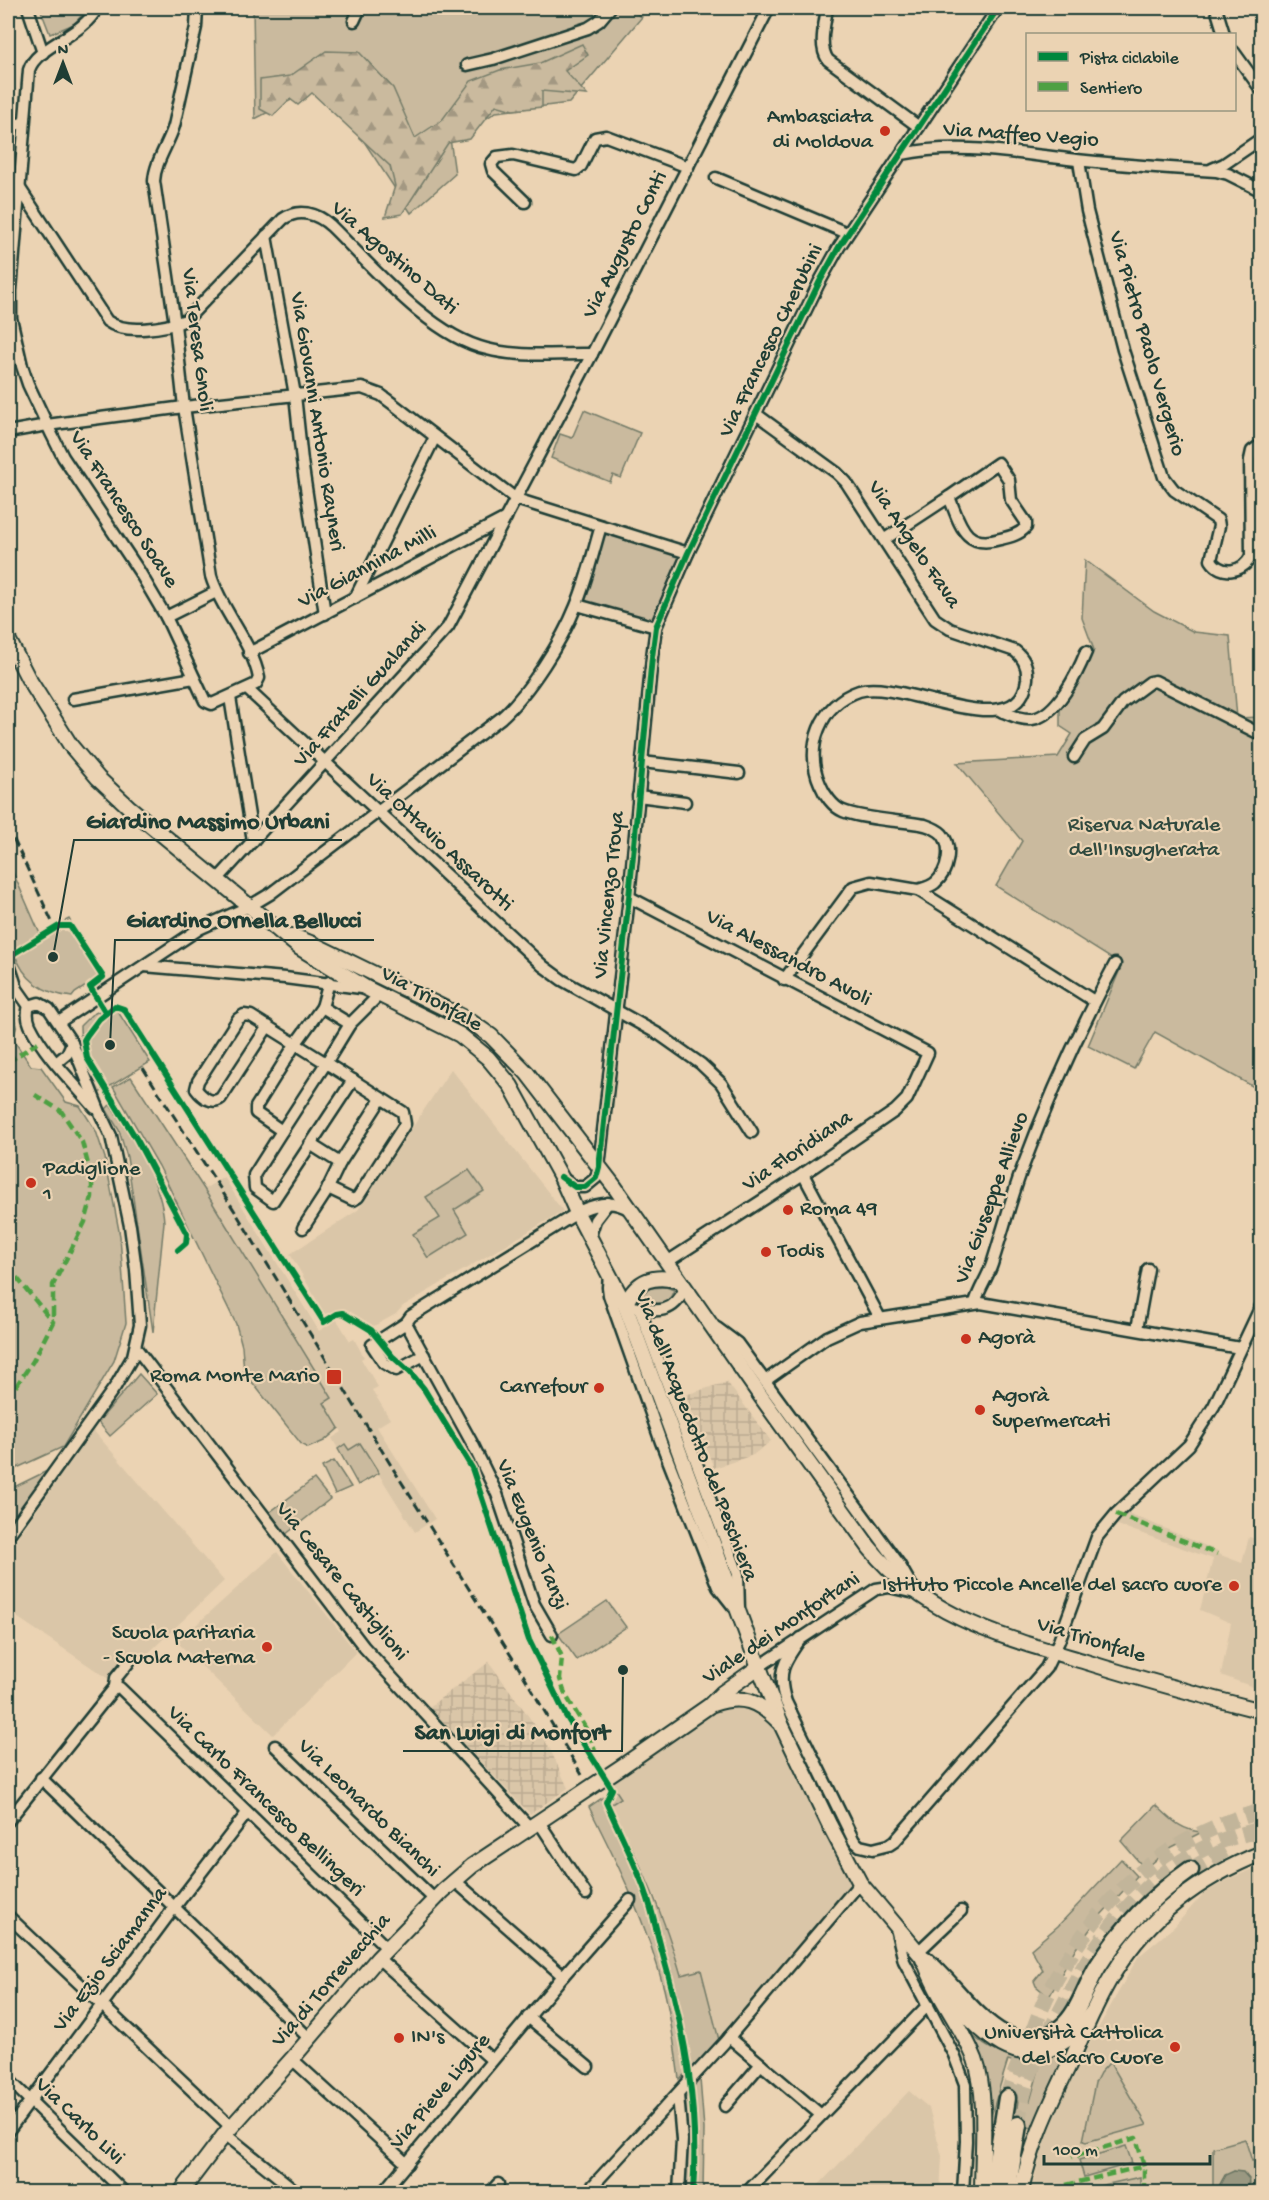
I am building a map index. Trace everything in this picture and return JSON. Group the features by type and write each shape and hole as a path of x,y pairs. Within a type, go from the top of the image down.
{"highway":[{"path":"921,1956 997,2030 1027,2041 1043,2038 1068,2022 1100,1964 1136,1916 1159,1893 1190,1870"},
{"path":"992,2193 1007,2098"},
{"path":"1007,2193 1018,2125"}],"main road":[{"name":"Via Trionfale","path":"8,639 51,716 90,770 130,808 306,951 366,988 460,1035 482,1052 503,1076 522,1104 561,1177"},
{"name":"Via Trionfale","path":"283,933 313,944 431,1001 481,1028 505,1049 527,1073 633,1212 869,1546 886,1566 916,1593 970,1624 1054,1653 1262,1711"},
{"name":"Via dell'Acquedotto del Peschiera","path":"561,1177 625,1305 782,1726 860,1883 921,1956"},
{"path":"625,1305 636,1287 646,1281 663,1278 683,1285"},
{"name":"Viale dei Monfortani","path":"605,1778 709,1706 722,1692 759,1666"},
{"name":"Viale dei Monfortani","path":"709,1706 730,1699 745,1700 763,1708 782,1726"},
{"name":"Via di Torrevecchia","path":"181,2193 228,2130 310,2039 382,1953 434,1899 472,1866 605,1778"},
{"path":"1021,2193 1033,2144 1042,2120 1094,2010 1125,1955 1159,1916 1186,1893 1233,1865 1262,1853"},
{"path":"921,1956 973,2023 993,2041 1011,2049 1032,2052 1053,2047 1073,2034 1094,2010"},
{"path":"921,1956 935,1988 969,2047 978,2068 982,2098 982,2193"}],"street":[{"path":"28,8 43,53 81,28 97,8"},
{"name":"Via Teresa Gnoli","path":"197,8 195,27 170,141 155,169 154,181 175,324 184,407 210,569 216,592 249,653 259,678 256,684 247,689"},
{"path":"354,21 360,8"},
{"path":"467,65 493,59 588,28 599,21 610,8"},
{"name":"Via Augusto Conti","path":"506,518 769,8"},
{"path":"827,8 823,43 828,60 920,127"},
{"name":"Via Francesco Cherubini","path":"656,627 688,553 847,234 998,8"},
{"path":"1216,8 1224,33"},
{"name":"Via Francesco Soave","path":"43,53 30,66 23,123 10,300 11,318 28,384 61,453 139,571 166,617 208,704 215,704 230,697"},
{"path":"1236,55 1262,91"},
{"path":"8,126 23,123"},
{"path":"525,202 492,169 492,162 497,157 513,155 576,170 581,166 595,138 606,136 688,166"},
{"path":"1209,170 1224,165 1262,138"},
{"name":"Via Maffeo Vegio","path":"902,154 954,148 1079,161 1209,170 1222,172 1262,191"},
{"name":"Via Pietro Paolo Vergerio","path":"1079,161 1087,211 1123,350 1164,477 1181,496 1218,520 1219,526 1211,557 1214,564 1228,570 1242,567 1249,561 1252,550 1251,455 1262,444"},
{"path":"716,178 847,234"},
{"path":"19,188 107,321 125,330 175,324"},
{"name":"Via Agostino Dati","path":"175,324 190,318 266,236 289,215 303,213 315,215 331,225 423,315 461,340 504,353 592,354"},
{"name":"Via Giovanni Antonio Rayneri","path":"266,236 295,395 302,461 326,614"},
{"path":"8,432 184,407 356,387 367,389 393,404 516,499 688,553"},
{"name":"Via Angelo Fava","path":"756,414 846,482 885,539 920,598 938,622 950,629 1015,651 1023,659 1027,676 1024,690 1012,706 1001,711"},
{"path":"354,598 435,437"},
{"path":"885,539 998,463 1009,480 1011,500 1026,522 1026,527 1019,533 997,540 975,540 962,531 949,497"},
{"name":"Via Giannina Milli","path":"249,653 506,518"},
{"name":"Via Fratelli Gualandi","path":"218,879 448,627 506,518"},
{"path":"58,1022 205,926 250,906 270,894 501,718 514,706 538,673 577,605 601,526"},
{"path":"166,617 216,592"},
{"path":"577,605 656,627"},
{"name":"Via Vincenzo Troya","path":"598,1167 629,897 656,627"},
{"path":"918,890 931,886 942,875 948,855 945,839 939,831 931,827 854,814 836,806 824,792 814,768 814,742 818,729 835,706 850,695 870,689 896,692 983,711 1001,711 1021,719 1040,717 1050,711 1060,699 1086,652"},
{"path":"73,699 194,678"},
{"path":"1074,757 1085,740 1103,729 1123,702 1150,682 1155,681 1262,735"},
{"path":"247,689 230,697 253,841"},
{"name":"Via Ottavio Assarotti","path":"247,689 543,966 562,980 669,1041 713,1074 732,1099 752,1132"},
{"path":"642,762 739,773"},
{"path":"638,796 685,801"},
{"path":"784,980 853,887 871,882 918,890 1094,1002"},
{"name":"Via Alessandro Avoli","path":"629,897 784,980 928,1053"},
{"path":"173,946 173,959 177,967"},
{"path":"8,961 16,989 29,1006"},
{"name":"Via Giuseppe Allievo","path":"765,1381 838,1331 860,1322 975,1303 994,1259 1021,1171 1072,1048 1115,964"},
{"path":"144,966 177,967 329,982 366,988"},
{"path":"282,1131 256,1113 256,1107 296,1043 322,1007 329,982"},
{"path":"353,1080 273,1201 255,1188 254,1175 350,1024 379,995"},
{"path":"8,1536 115,1387 136,1348 140,1316 130,1226 114,1144 72,1043 49,1009 35,1003 29,1006 27,1013 29,1023 56,1063 101,1115"},
{"path":"322,1007 350,1024"},
{"path":"268,1026 221,1098 212,1101 197,1092 195,1086 198,1081 238,1019 244,1015 251,1016 268,1026 296,1043 403,1112 405,1124 358,1197 353,1200 328,1188"},
{"path":"56,1063 67,1054 72,1043"},
{"name":"Via Floridiana","path":"667,1262 803,1174 902,1104 909,1095 928,1053"},
{"path":"303,1228 328,1188 340,1163 381,1099"},
{"path":"310,1144 340,1163"},
{"path":"561,1177 575,1187 585,1187 596,1178 598,1167"},
{"path":"803,1174 880,1318"},
{"path":"424,1355 396,1370 384,1363 372,1345 406,1323 411,1316 577,1213 608,1203 622,1206 633,1212"},
{"path":"590,1236 595,1220 608,1203"},
{"path":"1137,1329 1148,1269"},
{"name":"Via dell'Acquedotto del Peschiera","path":"609,1274 609,1295 665,1453 716,1583 739,1613"},
{"path":"625,1305 656,1310 666,1309 679,1300 683,1285"},
{"path":"975,1303 993,1304 1240,1348"},
{"path":"801,1638 781,1671 781,1684 786,1702 854,1841 864,1848 873,1849 889,1845 1036,1681 1054,1653 1097,1536 1112,1518 1195,1438 1214,1406 1262,1304"},
{"name":"Via dell'Acquedotto del Peschiera","path":"639,1308 738,1574 739,1613"},
{"name":"Via Eugenio Tanzi","path":"406,1323 473,1445 497,1494 534,1604 552,1635"},
{"name":"Via Trionfale","path":"712,1325 737,1343 899,1564 916,1593"},
{"name":"Via Cesare Castiglioni","path":"136,1348 364,1647 534,1825"},
{"name":"Viale dei Monfortani","path":"759,1666 876,1589 885,1587 916,1593"},
{"path":"8,1821 116,1687 116,1678 129,1662"},
{"name":"Via Carlo Francesco Bellingeri","path":"116,1687 120,1688 248,1813 382,1953 492,2060"},
{"name":"Via Leonardo Bianchi","path":"275,1746 434,1899"},
{"path":"41,1778 173,1909 310,2039"},
{"path":"829,1824 830,1795"},
{"name":"Via Ezio Sciamanna","path":"8,2131 173,1909 248,1813"},
{"path":"534,1825 586,1894"},
{"path":"454,1880 562,1976"},
{"path":"587,2193 678,2095 860,1883"},
{"name":"Via Pieve Ligure","path":"383,2193 562,1976 630,1900"},
{"path":"921,1956 961,1911"},
{"path":"8,1916 103,2005 228,2130 297,2193"},
{"path":"897,1928 904,1961 960,2068 966,2093 963,2193"},
{"path":"747,2193 927,2005"},
{"path":"528,2017 588,2067"},
{"path":"729,2037 821,2115"},
{"path":"292,2059 407,2163"},
{"path":"725,2106 761,2064"},
{"name":"Via Carlo Livi","path":"8,2079 124,2193"},
{"path":"678,2095 681,2130 679,2193"}],"shaded area":[{"path":"451,1069 563,1211 403,1306 396,1314 374,1326 345,1309 325,1314 290,1254 358,1210"},
{"path":"224,1177 319,1331 337,1320 350,1341 354,1339 364,1357 361,1359 378,1387 372,1390 390,1419 377,1427 435,1519 415,1532 360,1444 349,1450 345,1444 338,1449 332,1438 342,1432 324,1403 332,1397 204,1189"},
{"path":"727,1382 771,1441 753,1455 714,1468 685,1395"},
{"path":"93,1430 224,1581 116,1684 8,1611 8,1551"},
{"name":"Istituto Piccole Ancelle del sacro cuore","path":"1121,1510 1242,1563 1249,1537 1261,1541 1261,1690 1221,1675 1231,1623 1200,1610 1213,1559 1115,1524"},
{"name":"Scuola paritaria - Scuola Materna","path":"277,1552 356,1652 273,1735 177,1642"},
{"path":"489,1662 537,1728 550,1749 568,1788 530,1814 429,1707"},
{"path":"738,1705 753,1709 780,1733 851,1883 719,2040 701,1971 682,1975 658,1903 635,1851 610,1805 621,1798 615,1789 615,1778 712,1712 723,1706"},
{"name":"Università Cattolica del Sacro Cuore","path":"1261,1866 1261,2192 1031,2192 1042,2149 1071,2077 1138,1957 1175,1926 1203,1894 1231,1878"},
{"path":"909,2091 929,2108 942,2156 940,2192 812,2192"},
{"path":"1234,2171 1243,2172 1249,2179 1247,2192 1216,2192 1225,2175"}],"green space":[{"path":"40,8 88,8 74,24 50,34"},
{"path":"253,8 402,8 414,13 420,8 628,8 642,17 569,103 496,112 475,126 449,131 455,174 411,213 359,134 337,76 255,119"},
{"path":"582,44 588,55 565,71 587,95 542,91 542,107 513,110 496,105 470,139 448,143 402,214 385,217 395,186 390,166 312,93 298,105 290,99 273,116 260,109 260,80 290,76 326,51 359,52 393,88 415,138 442,120 471,81 500,70 540,63"},
{"path":"584,410 640,433 621,478 613,475 610,482 551,458 560,434 572,438"},
{"path":"604,531 681,554 651,621 582,600"},
{"name":"Riserva Naturale dell'Insugherata","path":"1085,560 1154,611 1194,632 1230,636 1237,718 1261,717 1261,1091 1155,1032 1134,1069 1088,1046 1121,967 1109,957 996,886 1022,841 957,763 1058,757 1072,734 1060,726 1060,710 1094,650 1082,618"},
{"path":"8,861 40,934 69,919 103,975 72,997 49,991 31,980 20,965 9,927"},
{"path":"113,1004 150,1062 96,1095 81,1053 80,1026 91,1015"},
{"path":"8,1007 17,1025 13,1039 31,1066 41,1067 66,1102 80,1106 96,1131 105,1158 120,1236 126,1323 114,1361 63,1447 8,1472"},
{"path":"131,1077 204,1189 332,1398 324,1403 339,1428 324,1441 308,1448 302,1445 244,1372 242,1346 236,1324 159,1166 113,1087"},
{"path":"110,1105 152,1176 162,1207 164,1222 153,1332 127,1157 119,1130 106,1109"},
{"path":"469,1170 484,1191 454,1210 468,1233 428,1258 413,1234 440,1218 426,1197"},
{"path":"666,1287 674,1290 671,1297 663,1303 654,1303 637,1295 649,1288"},
{"path":"139,1374 157,1394 110,1436 98,1422"},
{"path":"360,1443 379,1473 358,1485 338,1449 345,1444 349,1450"},
{"path":"334,1461 351,1487 335,1494 322,1467"},
{"path":"49,1470 10,1521 8,1526 8,1490"},
{"path":"314,1479 330,1499 285,1535 270,1512"},
{"path":"607,1601 626,1627 577,1660 558,1634"},
{"path":"615,1789 621,1798 610,1805 650,1888 681,1975 701,1970 719,2040 697,2064 679,2079 669,2011 657,1965 631,1896 589,1807"},
{"path":"1156,1805 1182,1827 1202,1832 1172,1847 1145,1869 1121,1841"},
{"path":"1121,1859 1137,1876 1100,1916 1074,1951 1049,1997 1036,1986 1034,1981 1043,1970 1031,1949 1058,1926"},
{"path":"966,2029 993,2050 1024,2059 1047,2057 1068,2049 1032,2128 1015,2123 1018,2100 997,2096 990,2120 985,2073","holes":["1008,2060 1039,2069 1030,2101 998,2092"]},
{"path":"1110,2062 1147,2125 1086,2142 1083,2141 1095,2083"},
{"path":"700,2079 704,2129 703,2192 683,2192 682,2102"},
{"path":"1245,2139 1252,2161 1261,2158 1261,2192 1247,2192 1249,2183 1246,2175 1234,2171 1223,2179 1216,2192 1213,2192 1213,2148"},
{"path":"1126,2146 1132,2163 1084,2177 1079,2160"},
{"path":"1140,2177 1140,2192 1072,2192"}],"tunnel":[{"path":"1007,2098 1048,1993 1090,1926 1113,1899 1164,1855 1193,1838 1226,1823 1262,1811"},
{"path":"1018,2125 1023,2094 1032,2067 1085,1965 1123,1912 1154,1882 1190,1856 1222,1841 1262,1829"},
{"path":"1190,1870 1230,1847"}],"railway":[{"path":"8,827 54,926"},
{"path":"143,1068 236,1213 522,1673 582,1775"}],"marked path":[{"path":"8,1062 40,1041"},
{"path":"8,1398 33,1361 53,1322 53,1285 85,1222 92,1197 92,1179 82,1142 61,1111 32,1093"},
{"path":"8,1267 53,1322"},
{"path":"1116,1514 1217,1554"},
{"path":"552,1635 562,1657 560,1679 565,1694 589,1734 595,1750"},
{"path":"1066,2185 1144,2166 1136,2138 1072,2157"},
{"path":"1144,2166 1144,2192"}],"cycle path":[{"path":"561,1177 575,1187 585,1187 596,1178 599,1167 656,627 688,553 819,283 839,247 998,8"},
{"path":"8,957 59,926 70,926 103,977 90,987 106,1013"},
{"path":"178,1250 186,1243 187,1234 137,1140 87,1058 84,1040 99,1019 115,1006 124,1009 324,1322 343,1313 371,1330 424,1389 472,1468 529,1640 566,1716 612,1789 606,1802 650,1904 677,2009 688,2069 694,2129 693,2192"}],"place":[{"name":"Ambasciata di Moldova","path":"885,131"},
{"name":"Giardino Massimo Urbani","path":"53,957"},
{"name":"Giardino Ornella Bellucci","path":"110,1045"},
{"name":"Padiglione 1","path":"31,1183"},
{"name":"Roma 49","path":"788,1210"},
{"name":"Todis","path":"766,1252"},
{"name":"Agorà","path":"966,1339"},
{"name":"Roma Monte Mario","path":"334,1377"},
{"name":"Carrefour","path":"599,1388"},
{"name":"Agorà Supermercati","path":"980,1410"},
{"name":"Istituto Piccole Ancelle del sacro cuore","path":"1234,1586"},
{"name":"Scuola paritaria - Scuola Materna","path":"267,1647"},
{"name":"San Luigi di Monfort","path":"623,1670"},
{"name":"IN's","path":"399,2038"},
{"name":"Università Cattolica del Sacro Cuore","path":"1175,2047"}]}
